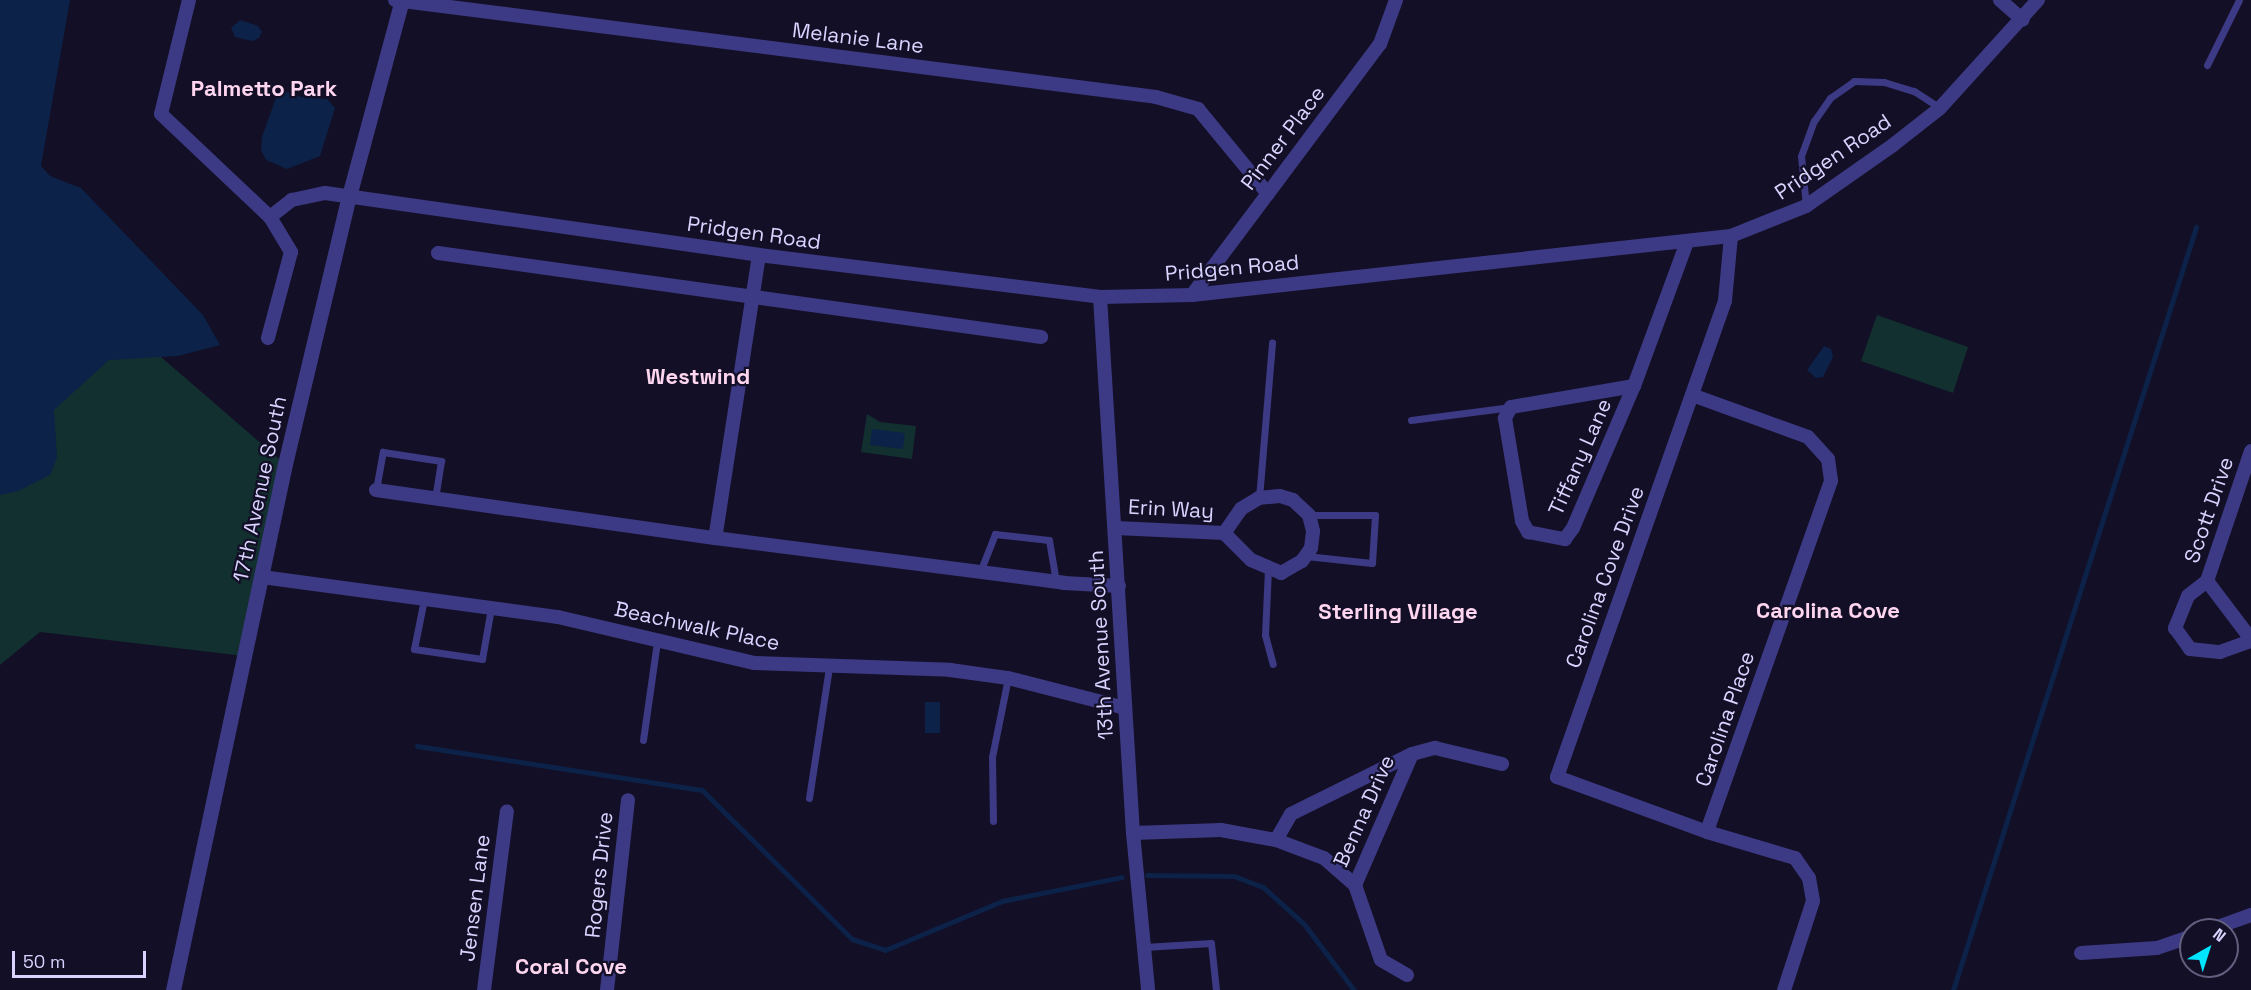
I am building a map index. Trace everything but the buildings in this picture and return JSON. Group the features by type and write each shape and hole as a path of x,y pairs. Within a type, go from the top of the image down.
{"street":[{"path":"189,0 161,114 270,217 291,252 268,338"},
{"name":"Melanie Lane","path":"400,0 1156,97 1198,109 1268,194"},
{"name":"17th Avenue South","path":"173,990 262,577 349,196 400,0"},
{"name":"Pinner Place","path":"1192,295 1380,44 1396,0"},
{"path":"2000,0 2023,20"},
{"name":"Pridgen Road","path":"270,217 292,200 325,193 759,255 1100,297 1192,295 1687,242 1731,236 1806,206 1940,108 2023,20 2038,0"},
{"name":"Carolina Cove Drive","path":"1707,832 1557,777 1725,301 1731,236"},
{"name":"Tiffany Lane","path":"1634,386 1511,407 1505,418 1522,521 1528,532 1565,539 1634,386 1687,242"},
{"path":"438,253 1041,337"},
{"path":"715,538 759,255"},
{"name":"13th Avenue South","path":"1100,297 1133,833 1148,990"},
{"name":"Carolina Place","path":"1692,395 1808,437 1828,459 1831,481 1707,832"},
{"name":"Scott Drive","path":"2251,451 2207,581 2251,640"},
{"path":"376,490 715,538 1056,582 1119,586"},
{"path":"1259,498 1287,498 1309,514 1313,531 1306,556 1281,573 1268,569"},
{"name":"Erin Way","path":"1224,533 1241,509 1259,498"},
{"name":"Erin Way","path":"1116,528 1224,533 1251,560 1268,569"},
{"name":"Beachwalk Place","path":"262,577 558,617 754,663 829,668 950,670 1008,678 1125,708"},
{"path":"2207,581 2188,596 2175,628 2190,649 2220,652 2251,640"},
{"name":"Benna Drive","path":"1276,840 1291,814 1413,754 1435,748 1502,764"},
{"name":"Benna Drive","path":"1354,885 1413,754"},
{"name":"Rogers Drive","path":"607,990 628,800"},
{"name":"Jensen Lane","path":"484,990 507,811"},
{"name":"Benna Drive","path":"1133,833 1221,830 1276,840 1324,858 1354,885 1381,960 1407,975"},
{"path":"1707,832 1795,858 1809,878 1813,901 1784,990"},
{"path":"2081,953 2157,948 2179,940"}],"lane":[{"path":"2207,65 2239,0"},
{"path":"1806,206 1801,156 1814,121 1830,98 1854,81 1884,81 1914,91 1940,108"},
{"path":"1259,498 1272,343"},
{"path":"1411,420 1511,407"},
{"path":"376,490 383,452 441,461 435,499"},
{"path":"1306,556 1372,563 1375,515 1309,514"},
{"path":"980,572 994,534 1049,540 1056,582"},
{"path":"1268,569 1264,635 1273,664"},
{"path":"424,599 414,649 482,659 491,608"},
{"path":"643,740 657,642"},
{"path":"809,798 829,668"},
{"path":"993,821 992,757 1008,678"},
{"path":"1144,947 1211,943 1216,990"}],"green space":[{"path":"0,218 285,464 244,656 40,632 0,665"},
{"path":"1877,315 1968,347 1953,393 1861,361"},
{"path":"867,414 880,422 916,426 912,459 861,452"}],"water":[{"path":"0,0 70,0 41,166 50,176 81,188 203,315 220,345 178,356 109,360 54,410 57,457 50,475 18,491 0,495"},
{"path":"240,20 258,26 262,32 259,38 252,41 235,37 231,28"},
{"path":"282,90 301,97 327,99 335,108 320,156 287,169 266,160 261,150 262,137 278,92"},
{"path":"1824,346 1831,349 1833,357 1823,377 1816,378 1807,370"},
{"path":"872,429 905,433 903,449 870,445"},
{"path":"925,702 940,702 940,733 925,733"}],"waterway":[{"path":"1953,990 2196,227"},
{"path":"417,746 702,790 852,939 885,950 1002,901 1122,877"},
{"path":"1147,875 1234,876 1263,887 1304,924 1354,990"}],"district":[{"name":"Palmetto Park","path":"264,89"},
{"name":"Westwind","path":"698,377"},
{"name":"Carolina Cove","path":"1828,611"},
{"name":"Sterling Village","path":"1398,612"},
{"name":"Coral Cove","path":"571,967"}]}
